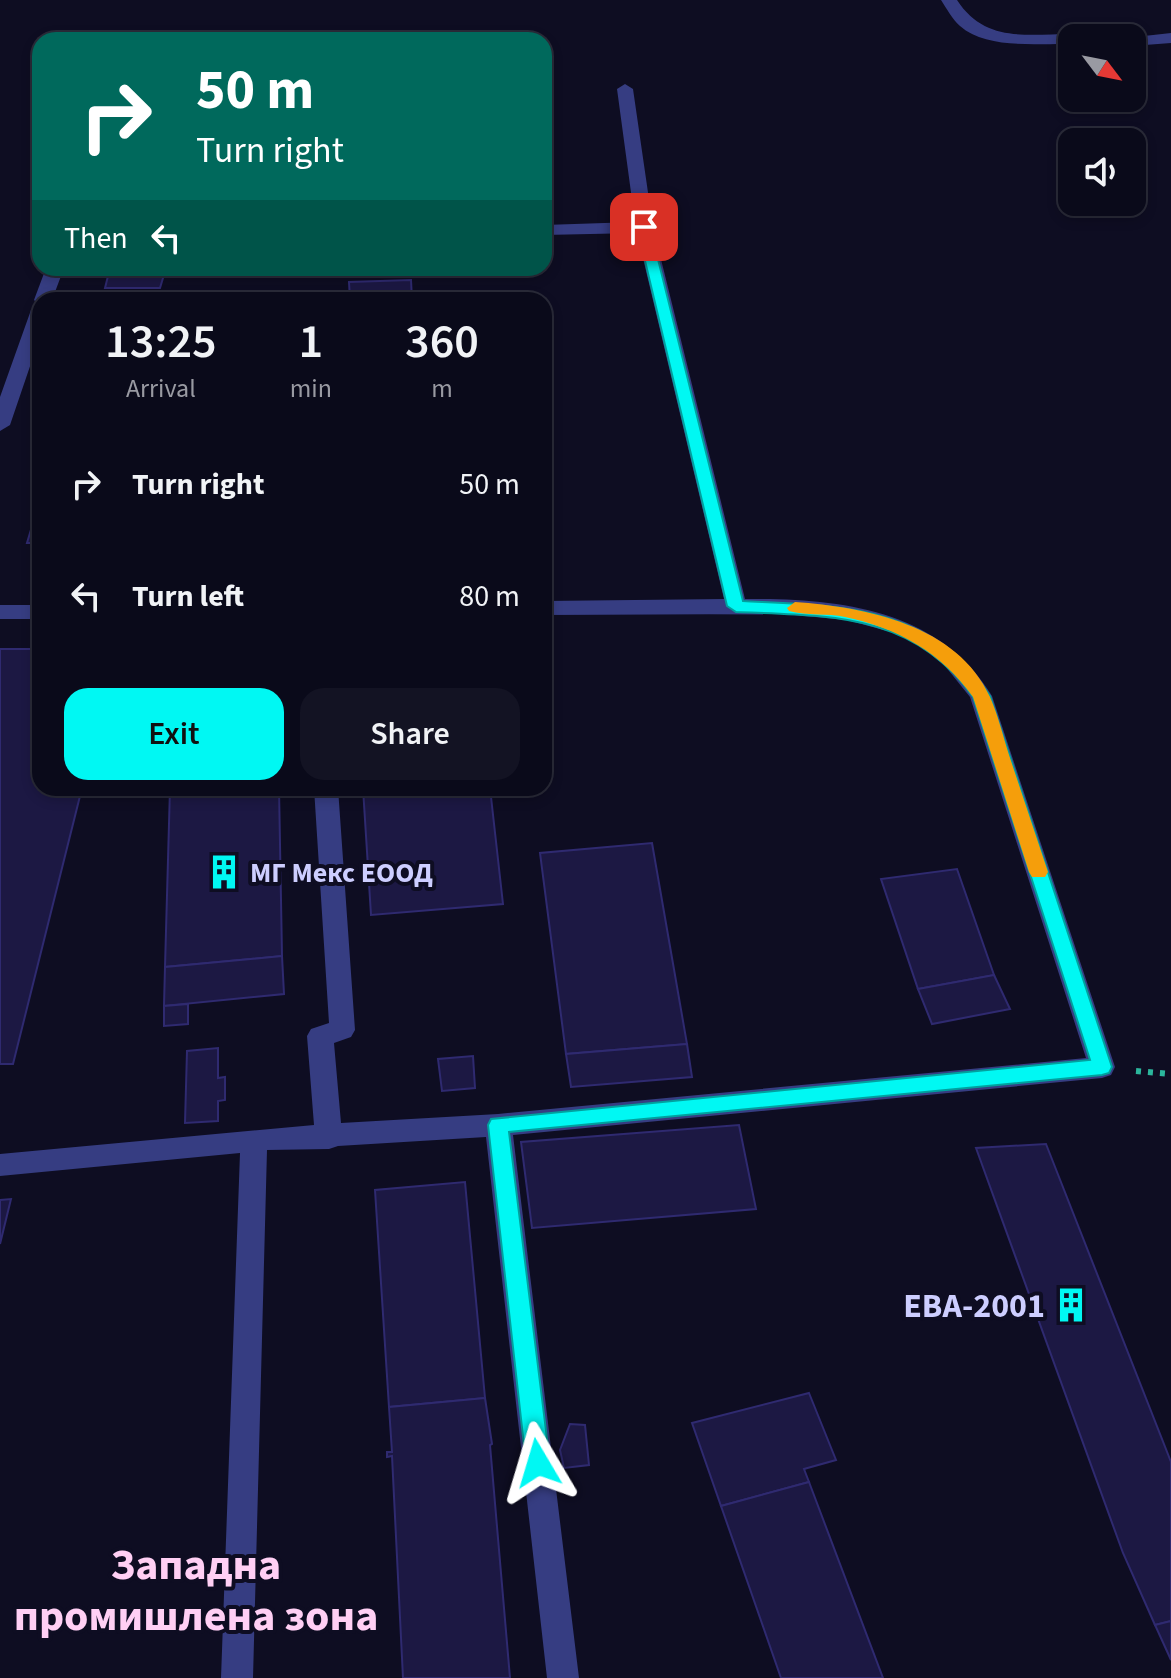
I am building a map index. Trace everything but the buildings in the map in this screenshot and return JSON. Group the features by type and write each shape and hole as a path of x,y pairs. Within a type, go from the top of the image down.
{"lane":[{"path":"949,0 965,24 978,30 1002,36 1058,38"},
{"path":"1146,40 1171,38"},
{"path":"625,89 644,227 736,606"},
{"path":"552,230 644,227"},
{"path":"0,425 32,333"},
{"path":"0,1165 254,1140 329,1138 498,1125 1102,1067 981,696 964,671 929,642 885,623 843,611 736,606 552,608"},
{"path":"0,612 32,612"},
{"path":"327,796 342,1030 320,1036 329,1138"},
{"path":"498,1125 563,1678"},
{"path":"237,1678 254,1140"}],"slow traffic":[{"path":"795,608 843,611 885,623 929,642 964,671 981,696 1038,872"}],"place":[{"name":"МГ Мекс ЕООД","path":"224,872"},
{"name":"ЕВА-2001","path":"1071,1305"}],"district":[{"name":"Западна промишлена зона","path":"196,1590"}],"route":[{"path":"538,1463 498,1125 1102,1067 981,696 964,671 929,642 885,623 843,611 736,606 644,227"}]}
